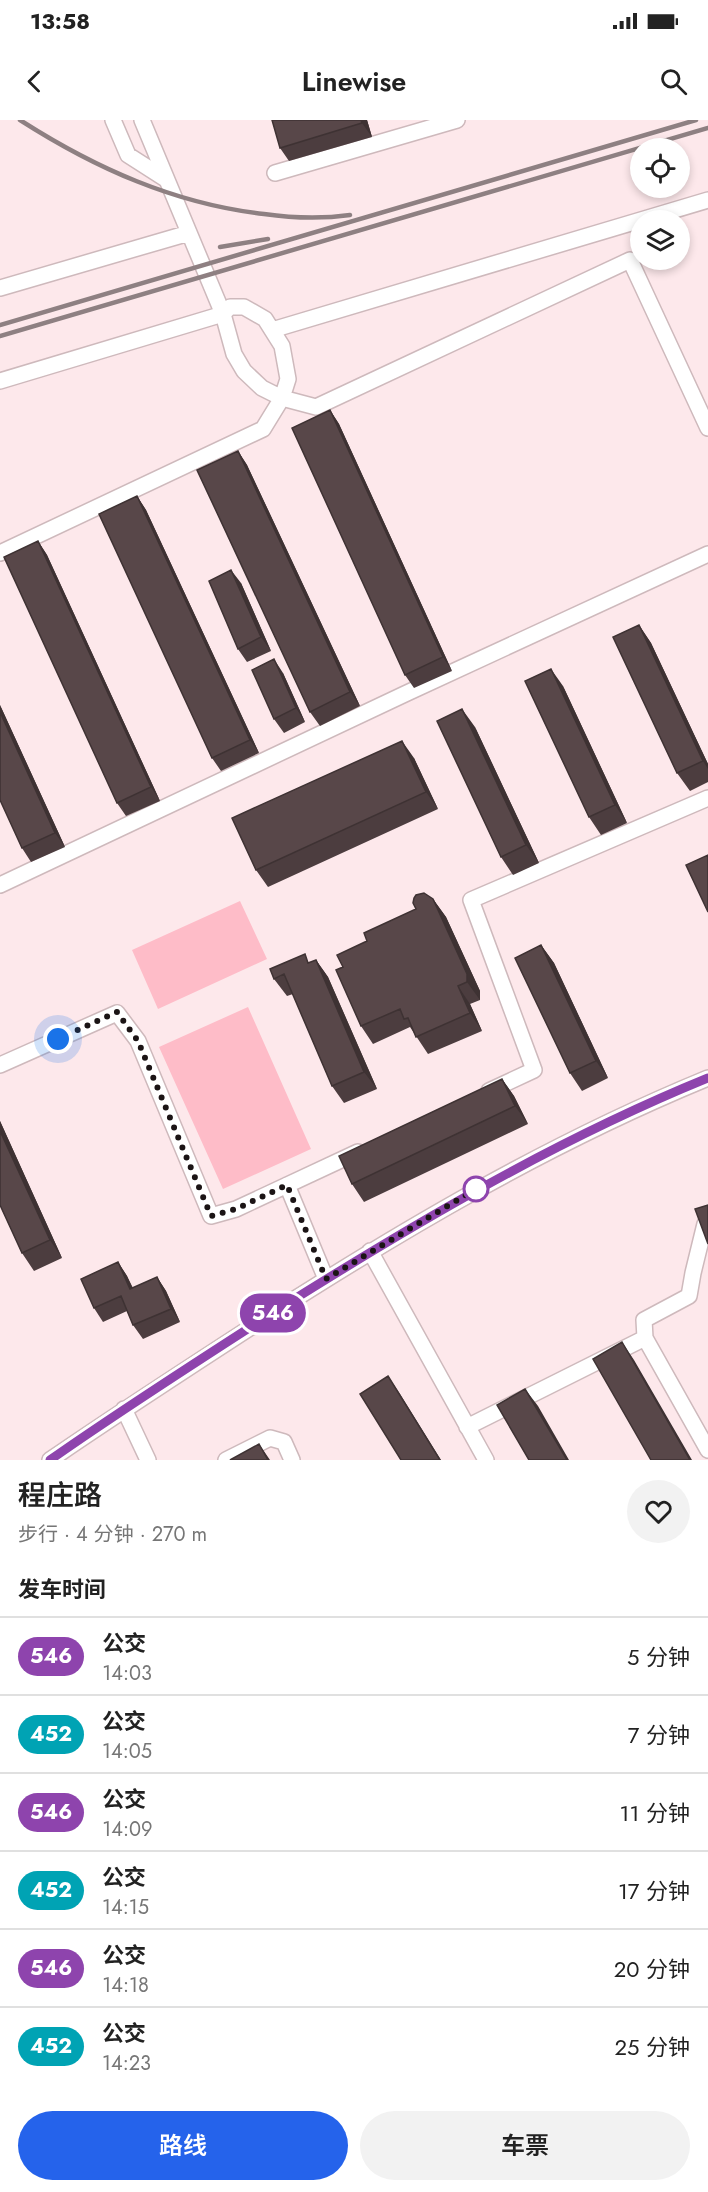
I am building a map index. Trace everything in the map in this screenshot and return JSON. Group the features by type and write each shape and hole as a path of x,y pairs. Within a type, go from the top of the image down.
{"street":[{"path":"113,120 128,155 167,180"},
{"path":"142,120 223,314 234,354 244,371 262,388 282,398 316,407 630,260 708,428"},
{"path":"275,173 457,120"},
{"path":"272,330 708,200"},
{"path":"0,288 189,233"},
{"path":"0,381 223,314 230,307 244,307 265,319 282,345 288,379 282,398 263,429 0,553"},
{"path":"0,885 708,554"},
{"path":"472,1098 534,1070 471,900 708,798"},
{"path":"0,1065 117,1012 138,1041 211,1216 236,1209 369,1147"},
{"path":"50,1460 124,1409 370,1251 473,1191 644,1104 708,1078"},
{"path":"287,1185 326,1279"},
{"path":"708,1223 705,1224 689,1296 644,1320 645,1338 708,1450"},
{"path":"370,1251 486,1460"},
{"path":"467,1427 645,1338"},
{"path":"124,1409 148,1460"},
{"path":"226,1460 270,1438 284,1442 292,1460"}],"shaded area":[{"path":"240,901 267,959 158,1009 132,950"},
{"path":"248,1007 311,1149 223,1189 159,1047"}],"building":[{"path":"272,120 361,120 362,123 280,148"},
{"path":"330,410 443,657 405,675 292,428"},
{"path":"238,451 350,692 310,712 197,470"},
{"path":"137,496 250,740 212,758 99,514"},
{"path":"38,541 151,787 117,803 4,557"},
{"path":"231,570 261,637 238,649 209,581"},
{"path":"639,625 703,761 677,773 613,637"},
{"path":"274,659 296,708 274,719 252,670"},
{"path":"551,669 615,805 589,817 525,681"},
{"path":"462,709 526,845 501,857 437,721"},
{"path":"0,712 55,833 22,848 0,800"},
{"path":"402,741 426,792 256,870 232,818"},
{"path":"708,855 708,912 686,865"},
{"path":"424,893 433,899 467,974 467,982 458,986 470,1013 416,1037 408,1018 404,1019 400,1009 361,1026 336,970 343,967 337,955 367,941 364,933 416,909 413,903 414,898"},
{"path":"541,945 596,1061 570,1073 515,958"},
{"path":"305,954 308,963 316,960 364,1072 332,1086 284,974 274,979 270,969"},
{"path":"502,1079 515,1106 352,1184 339,1156"},
{"path":"0,1131 50,1240 22,1253 0,1205"},
{"path":"708,1205 708,1244 695,1209"},
{"path":"118,1262 130,1289 157,1277 171,1309 133,1325 121,1296 94,1308 81,1279"},
{"path":"622,1342 690,1460 651,1460 593,1359"},
{"path":"388,1376 440,1460 401,1460 360,1394"},
{"path":"525,1389 567,1460 529,1460 497,1405"},
{"path":"259,1444 268,1460 230,1460"}],"railway":[{"path":"20,120 77,154 167,193 231,209 264,214 318,217 350,215"},
{"path":"0,325 696,120"},
{"path":"0,336 708,128"},
{"path":"220,247 268,239"}],"bus line":[{"name":"546","path":"50,1460 124,1409 370,1251 473,1191 644,1104 708,1078"}],"route":[{"path":"58,1039 117,1012 138,1041 211,1216 236,1209 287,1185 326,1279 476,1189"}]}
